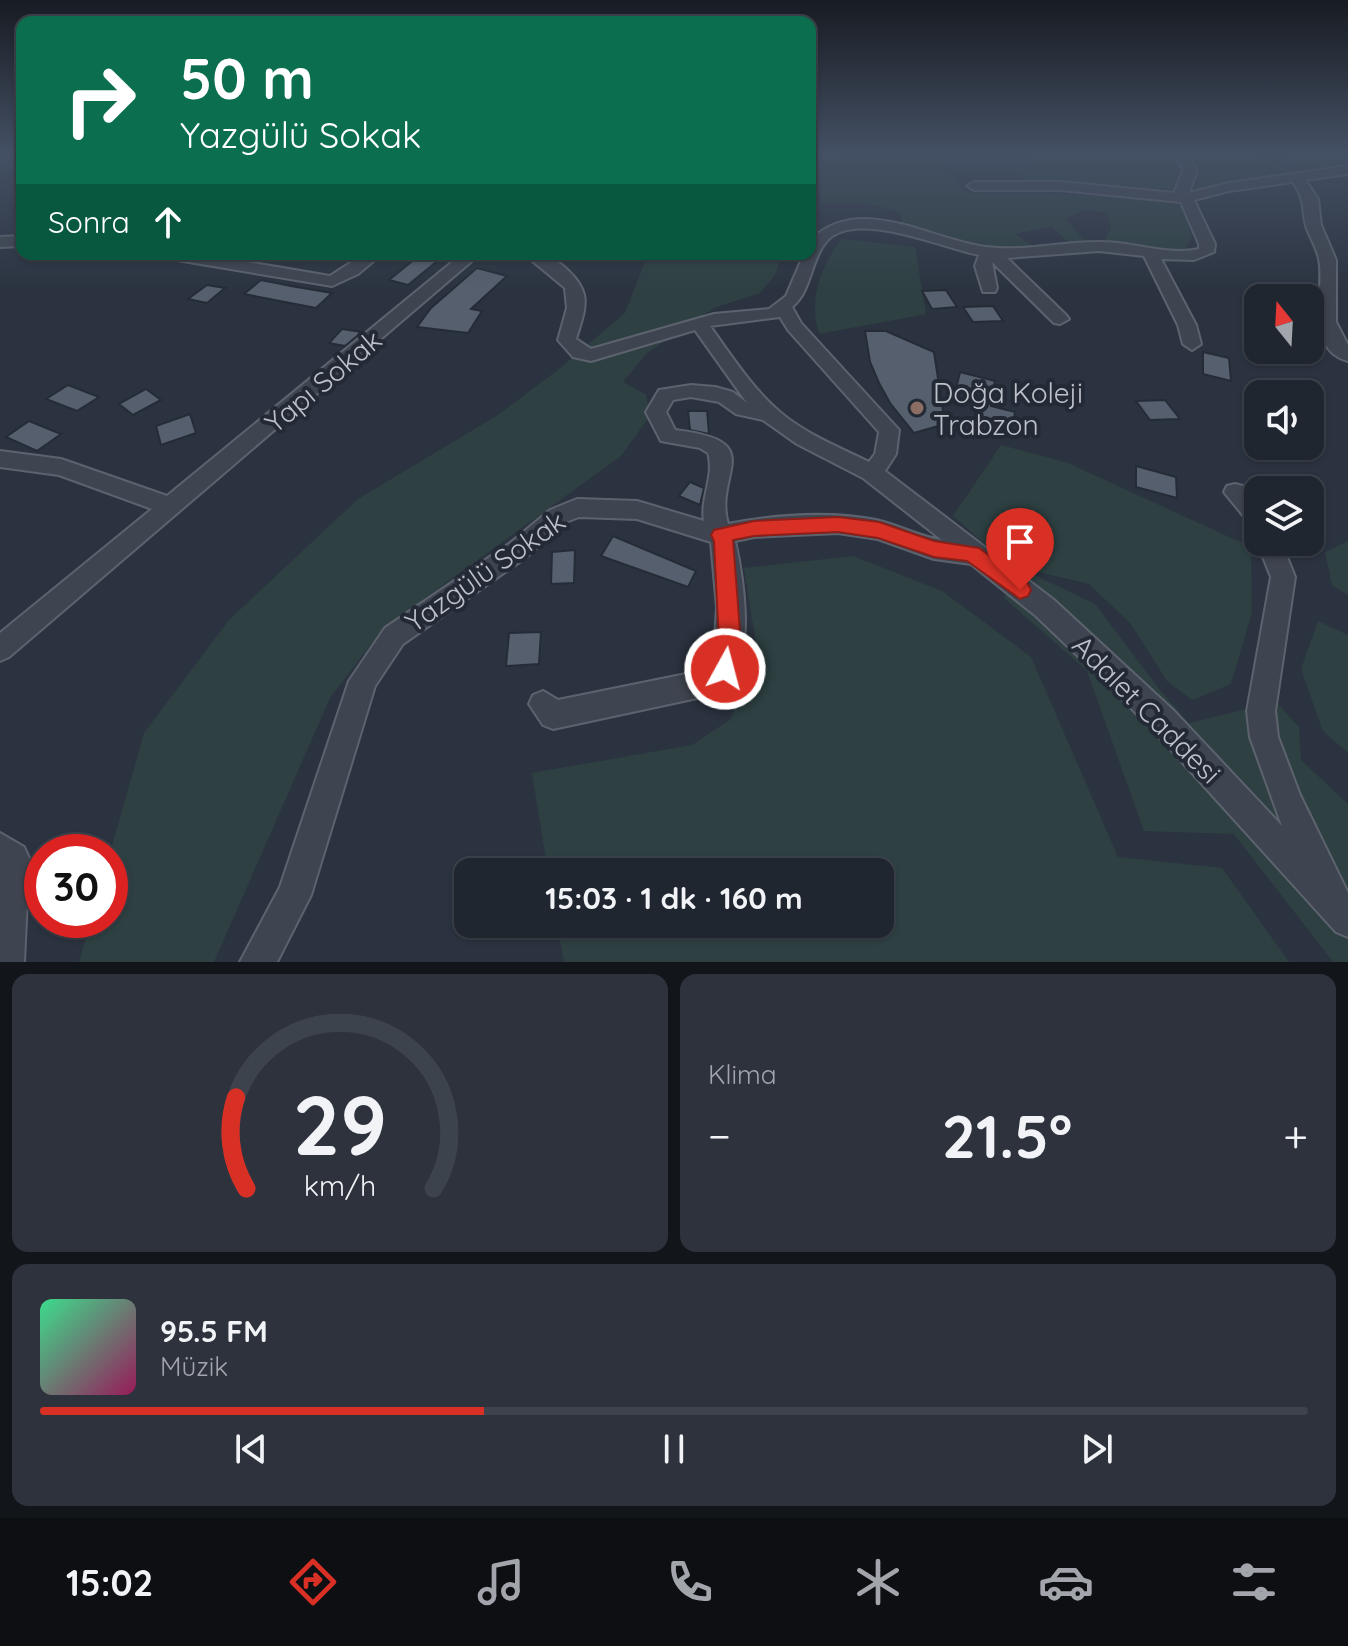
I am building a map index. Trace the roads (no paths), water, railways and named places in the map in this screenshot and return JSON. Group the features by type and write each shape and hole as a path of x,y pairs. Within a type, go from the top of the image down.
{"street":[{"path":"816,246 821,235 832,229 868,224 892,227 988,252 1097,246 1184,257 1206,252 1207,244 1187,200"},
{"path":"1311,200 1313,225 1328,260 1327,322 1338,346 1348,355"},
{"path":"988,252 983,266 989,288"},
{"path":"988,252 1060,319"},
{"path":"1150,253 1187,325 1192,344"},
{"path":"242,260 332,281 366,260"},
{"name":"Yapı Sokak","path":"0,649 465,260"},
{"path":"540,260 575,285 578,293 567,340 580,353 591,355 611,352 714,319 774,314 793,298 810,260"},
{"path":"784,308 794,326 889,430 888,449 883,461 871,472"},
{"path":"700,324 729,366 770,414"},
{"path":"543,704 553,715 702,684 725,669 730,644 723,541 713,512 719,491 720,459 716,449 708,443 668,436 656,412 658,403 666,395 691,391 726,397 732,404 770,414"},
{"name":"Adalet Caddesi","path":"770,414 805,438 871,472 925,512 972,554 1045,608 1164,721 1344,916"},
{"path":"0,459 61,467 172,507"},
{"path":"1235,492 1244,502"},
{"name":"Yazgülü Sokak","path":"258,962 294,895 363,681 394,636 517,551 558,516 577,508 637,510 720,535 754,528 838,524 879,530 934,549 972,554"},
{"path":"1275,556 1283,577 1261,711 1264,737 1287,802 1344,916"},
{"path":"0,849 13,858 6,962"}],"place":[{"name":"Doğa Koleji Trabzon","path":"917,408"}]}
